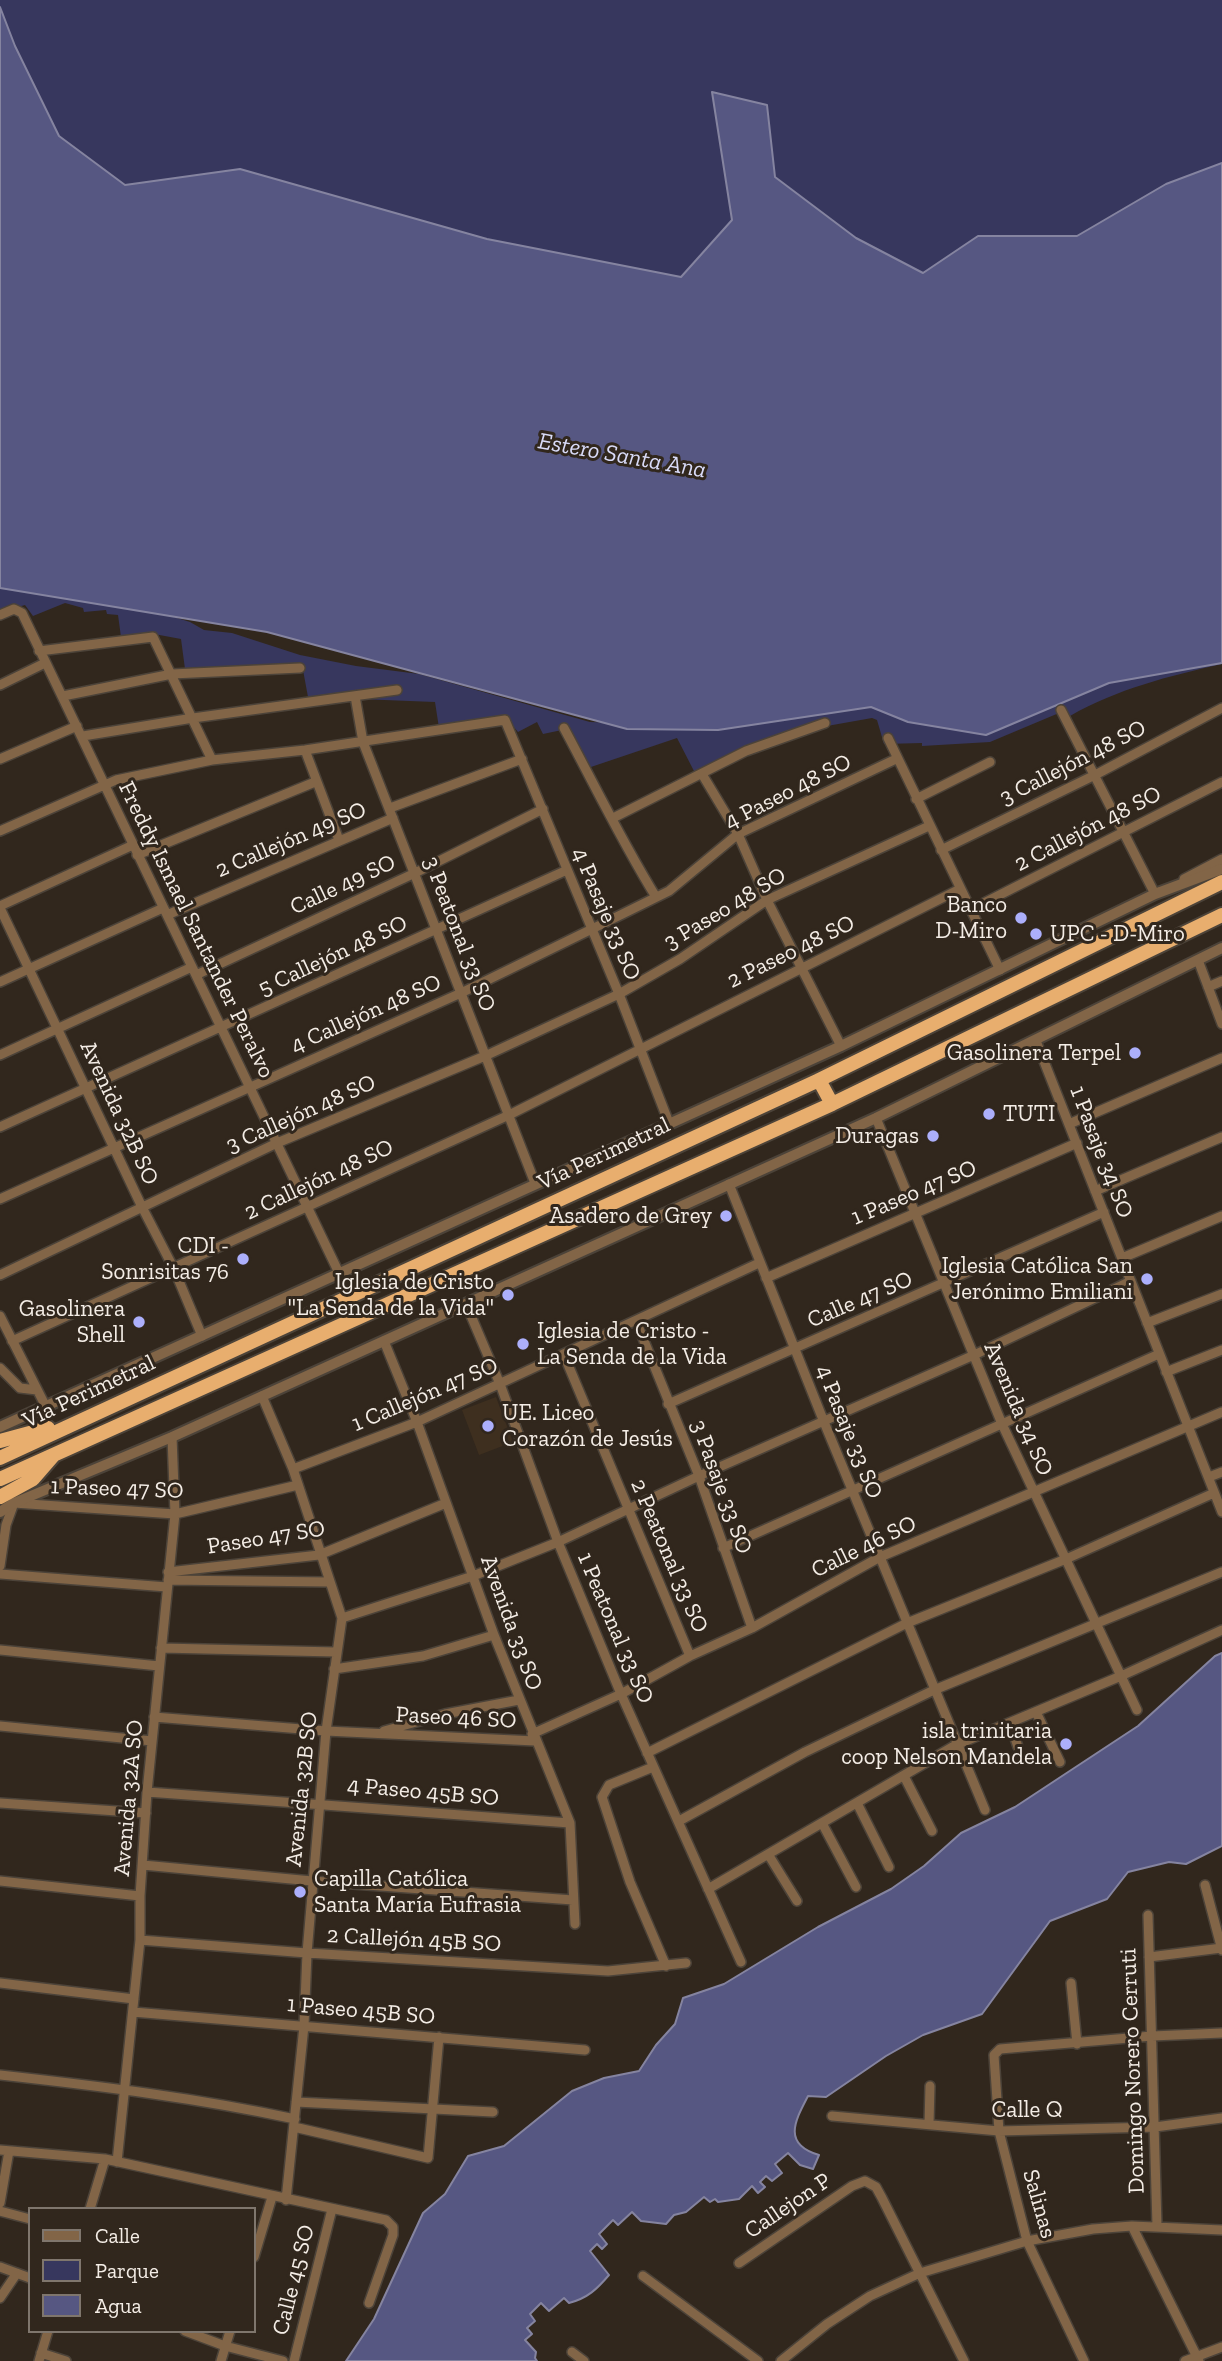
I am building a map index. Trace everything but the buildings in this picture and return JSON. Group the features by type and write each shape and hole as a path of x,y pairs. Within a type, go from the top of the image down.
{"highway":[{"name":"Vía Perimetral","path":"0,1458 819,1080 1222,881"},
{"name":"Vía Perimetral","path":"0,1479 832,1104 1222,915"},
{"path":"819,1080 832,1104"},
{"path":"0,1441 90,1417"},
{"path":"0,1497 33,1479 54,1454"}],"street":[{"name":"Freddy Ismael Santander Peralvo","path":"0,615 14,609 22,613 339,1273"},
{"path":"40,651 153,637 212,760"},
{"path":"0,685 45,663"},
{"path":"63,696 172,674 300,668"},
{"path":"83,736 397,690"},
{"name":"3 Peatonal 33 SO","path":"355,696 363,742 535,1183"},
{"name":"3 Callejón 48 SO","path":"941,850 1095,775 1222,708"},
{"path":"1061,710 1155,894 1222,859"},
{"name":"4 Pasaje 33 SO","path":"363,742 505,720 593,929 668,1123"},
{"path":"613,818 746,751 825,723"},
{"path":"0,760 77,726"},
{"path":"564,728 613,818 628,852 656,897"},
{"path":"888,738 896,760 1000,970"},
{"path":"0,831 116,780 212,760 363,742"},
{"path":"304,750 339,840"},
{"name":"2 Callejón 49 SO","path":"390,808 522,759"},
{"name":"4 Paseo 48 SO","path":"593,929 669,891 738,834 896,760"},
{"path":"916,799 990,762"},
{"path":"702,774 738,834 767,900 841,1046"},
{"path":"138,855 315,782"},
{"name":"2 Callejón 48 SO","path":"970,909 1222,782"},
{"name":"Calle 49 SO","path":"0,1055 415,873 543,809"},
{"name":"2 Callejón 49 SO","path":"0,982 393,818"},
{"name":"3 Paseo 48 SO","path":"619,994 680,959 767,900 929,826"},
{"path":"0,907 133,845"},
{"name":"Vía Perimetral","path":"0,1427 841,1046 1155,894 1222,869"},
{"name":"5 Callejón 48 SO","path":"0,1127 567,870"},
{"name":"2 Paseo 48 SO","path":"639,1049 960,889"},
{"name":"Avenida 32B SO","path":"0,907 85,1089 174,1269 202,1336"},
{"name":"4 Callejón 48 SO","path":"0,1199 461,993 593,929"},
{"path":"0,1512 14,1503 172,1437 876,1118 1222,948"},
{"path":"1198,960 1222,1024"},
{"path":"1208,987 1222,981"},
{"name":"3 Callejón 48 SO","path":"0,1275 277,1143 485,1056 619,994"},
{"name":"1 Pasaje 34 SO","path":"1036,1041 1222,1512"},
{"name":"2 Callejón 48 SO","path":"12,1342 509,1115 639,1049"},
{"path":"1069,1124 1222,1058"},
{"name":"Avenida 34 SO","path":"876,1118 1002,1424 1137,1710"},
{"path":"1096,1191 1222,1137"},
{"name":"1 Paseo 47 SO","path":"766,1278 1077,1143"},
{"name":"4 Pasaje 33 SO","path":"729,1184 956,1745 985,1810"},
{"name":"Calle 47 SO","path":"668,1404 1104,1212"},
{"path":"1122,1258 1222,1216"},
{"name":"1 Callejón 47 SO","path":"293,1469 417,1422 760,1263"},
{"path":"342,1618 472,1576 558,1542 699,1476 974,1355 1130,1281"},
{"path":"1147,1323 1222,1294"},
{"name":"1 Peatonal 33 SO","path":"466,1304 500,1384 558,1542 621,1694 741,1962"},
{"path":"0,1317 45,1405"},
{"name":"3 Pasaje 33 SO","path":"636,1321 699,1476 752,1628"},
{"name":"Avenida 33 SO","path":"384,1341 417,1422 519,1700 570,1823 575,1924"},
{"path":"1166,1372 1222,1350"},
{"path":"723,1548 1159,1354"},
{"name":"2 Peatonal 33 SO","path":"564,1355 690,1656"},
{"path":"0,1368 20,1388 37,1390"},
{"name":"Avenida 32B SO","path":"262,1396 293,1469 319,1555 342,1618 319,1803 304,2026 286,2200"},
{"name":"Calle 46 SO","path":"534,1737 690,1656 752,1628 880,1557 1222,1412"},
{"name":"Avenida 32A SO","path":"117,2162 140,1940 147,1792 174,1514 172,1437"},
{"path":"1209,1477 1222,1472"},
{"name":"1 Paseo 47 SO","path":"14,1503 174,1514 298,1485"},
{"path":"647,1753 907,1623 1066,1559 1214,1493"},
{"path":"0,1566 6,1525 14,1503"},
{"name":"Paseo 47 SO","path":"167,1579 319,1555 446,1503"},
{"path":"679,1821 805,1752 934,1690 1222,1572"},
{"name":"Paseo 47 SO","path":"0,1574 329,1581"},
{"path":"708,1889 956,1745 1121,1676 1222,1630"},
{"path":"334,1669 423,1656 494,1635"},
{"path":"161,1648 336,1652"},
{"path":"0,1650 159,1665"},
{"name":"Paseo 46 SO","path":"375,1733 445,1714 519,1700"},
{"path":"1036,1712 1060,1762"},
{"name":"Paseo 46 SO","path":"154,1717 326,1731 534,1737"},
{"path":"1010,1723 1018,1747"},
{"path":"0,1726 152,1741"},
{"path":"653,1767 609,1785 602,1797 630,1882 666,1966"},
{"path":"904,1776 932,1831"},
{"name":"4 Paseo 45B SO","path":"147,1792 570,1823"},
{"path":"0,1803 146,1813"},
{"path":"857,1803 889,1867"},
{"path":"822,1823 856,1887"},
{"path":"768,1854 797,1901"},
{"path":"143,1865 312,1881 573,1900"},
{"path":"0,1881 140,1896"},
{"path":"1149,1958 1222,1948 1205,1885"},
{"name":"Domingo Norero Cerruti","path":"1148,1915 1157,2226"},
{"name":"2 Callejón 45B SO","path":"140,1940 608,1971 686,1963"},
{"path":"0,1983 134,1999"},
{"path":"1071,1983 1077,2043 1152,2036 1222,2034"},
{"name":"1 Paseo 45B SO","path":"133,2011 585,2050"},
{"path":"0,2075 126,2089 228,2105 428,2158 439,2037"},
{"name":"Salinas","path":"1077,2043 1000,2049 994,2055 999,2131 1027,2241 1084,2361"},
{"path":"929,2124 930,2086"},
{"path":"296,2102 493,2112"},
{"name":"Calle Q","path":"832,2116 999,2131 1155,2127 1222,2118"},
{"path":"0,2203 5,2150 105,2159 386,2220 393,2227 393,2235 369,2303"},
{"path":"91,2207 105,2159"},
{"name":"Callejon P","path":"738,2263 865,2181 871,2183 878,2192 920,2273"},
{"path":"256,2250 272,2197"},
{"name":"Calle 45 SO","path":"294,2361 332,2209"},
{"path":"0,2211 28,2218"},
{"path":"781,2361 827,2324 870,2296 920,2273 1027,2241 1093,2229 1157,2226 1222,2230"},
{"name":"Domingo Norero Cerruti","path":"1132,2227 1197,2358"},
{"path":"0,2267 28,2277"},
{"path":"0,2298 17,2273"},
{"path":"920,2273 964,2361"},
{"path":"643,2276 758,2361"},
{"path":"47,2333 40,2357 66,2361"},
{"path":"190,2333 225,2346 283,2361"},
{"path":"221,2361 229,2333"},
{"path":"1185,2361 1222,2347"},
{"path":"572,2352 584,2361"}],"shaded area":[{"name":"UE. Liceo Corazón de Jesús","path":"496,1397 513,1442 479,1455 462,1410"}],"green space":[{"path":"0,0 1222,0 1222,163 1166,184 1077,236 978,236 924,273 856,238 775,177 767,105 712,93 732,220 681,277 487,239 240,169 125,185 59,136 15,46 0,7"},
{"path":"0,580 148,609 190,622 204,630 232,633 300,655 419,674 590,722 624,723 1222,644 1222,664 1144,684 1106,698 1070,716 1059,713 990,742 922,746 922,743 884,744 877,720 872,718 827,726 742,751 711,774 705,770 695,773 677,738 585,769 562,730 543,734 537,722 518,732 506,718 439,728 435,702 308,697 303,670 185,669 181,639 154,634 121,637 118,615 107,614 106,610 84,612 83,608 65,603 33,616 25,605 0,612"}],"water":[{"name":"Estero Santa Ana","path":"0,7 15,46 59,136 125,185 240,169 487,239 681,277 732,220 712,92 767,105 775,177 856,238 923,273 978,236 1077,236 1166,184 1222,163 1222,663 1109,683 986,735 908,722 871,707 718,730 627,729 267,632 0,588"},
{"path":"1222,1653 1222,1846 1186,1864 1169,1862 1128,1872 1107,1899 1050,1921 982,2014 923,2035 886,2056 826,2097 808,2096 799,2114 795,2131 800,2145 819,2155 813,2169 800,2165 788,2153 775,2164 782,2173 772,2181 766,2176 760,2182 765,2187 758,2193 752,2186 739,2199 718,2202 715,2199 710,2202 704,2197 686,2212 674,2215 666,2224 641,2221 632,2212 618,2225 613,2220 599,2234 607,2244 602,2249 597,2244 590,2251 609,2275 605,2280 582,2298 569,2303 564,2298 549,2311 541,2303 530,2314 535,2321 527,2328 532,2334 525,2340 536,2352 537,2361 346,2361 374,2319 423,2213 445,2194 468,2156 504,2146 572,2091 604,2078 639,2071 656,2045 675,2024 683,1998 724,1984 818,1927 891,1889 924,1866 961,1833 1015,1807 1138,1726 1215,1656"}],"place":[{"name":"Banco D-Miro","path":"1021,918"},
{"name":"UPC - D-Miro","path":"1036,934"},
{"name":"Gasolinera Terpel","path":"1135,1053"},
{"name":"TUTI","path":"989,1114"},
{"name":"Duragas","path":"933,1136"},
{"name":"Asadero de Grey","path":"726,1216"},
{"name":"CDI - Sonrisitas 76","path":"243,1259"},
{"name":"Iglesia Católica San Jerónimo Emiliani","path":"1147,1279"},
{"name":"Iglesia de Cristo \"La Senda de la Vida\"","path":"508,1295"},
{"name":"Gasolinera Shell","path":"139,1322"},
{"name":"Iglesia de Cristo - La Senda de la Vida","path":"523,1344"},
{"name":"UE. Liceo Corazón de Jesús","path":"488,1426"},
{"name":"isla trinitaria coop Nelson Mandela","path":"1066,1744"},
{"name":"Capilla Católica Santa María Eufrasia","path":"300,1892"}]}
